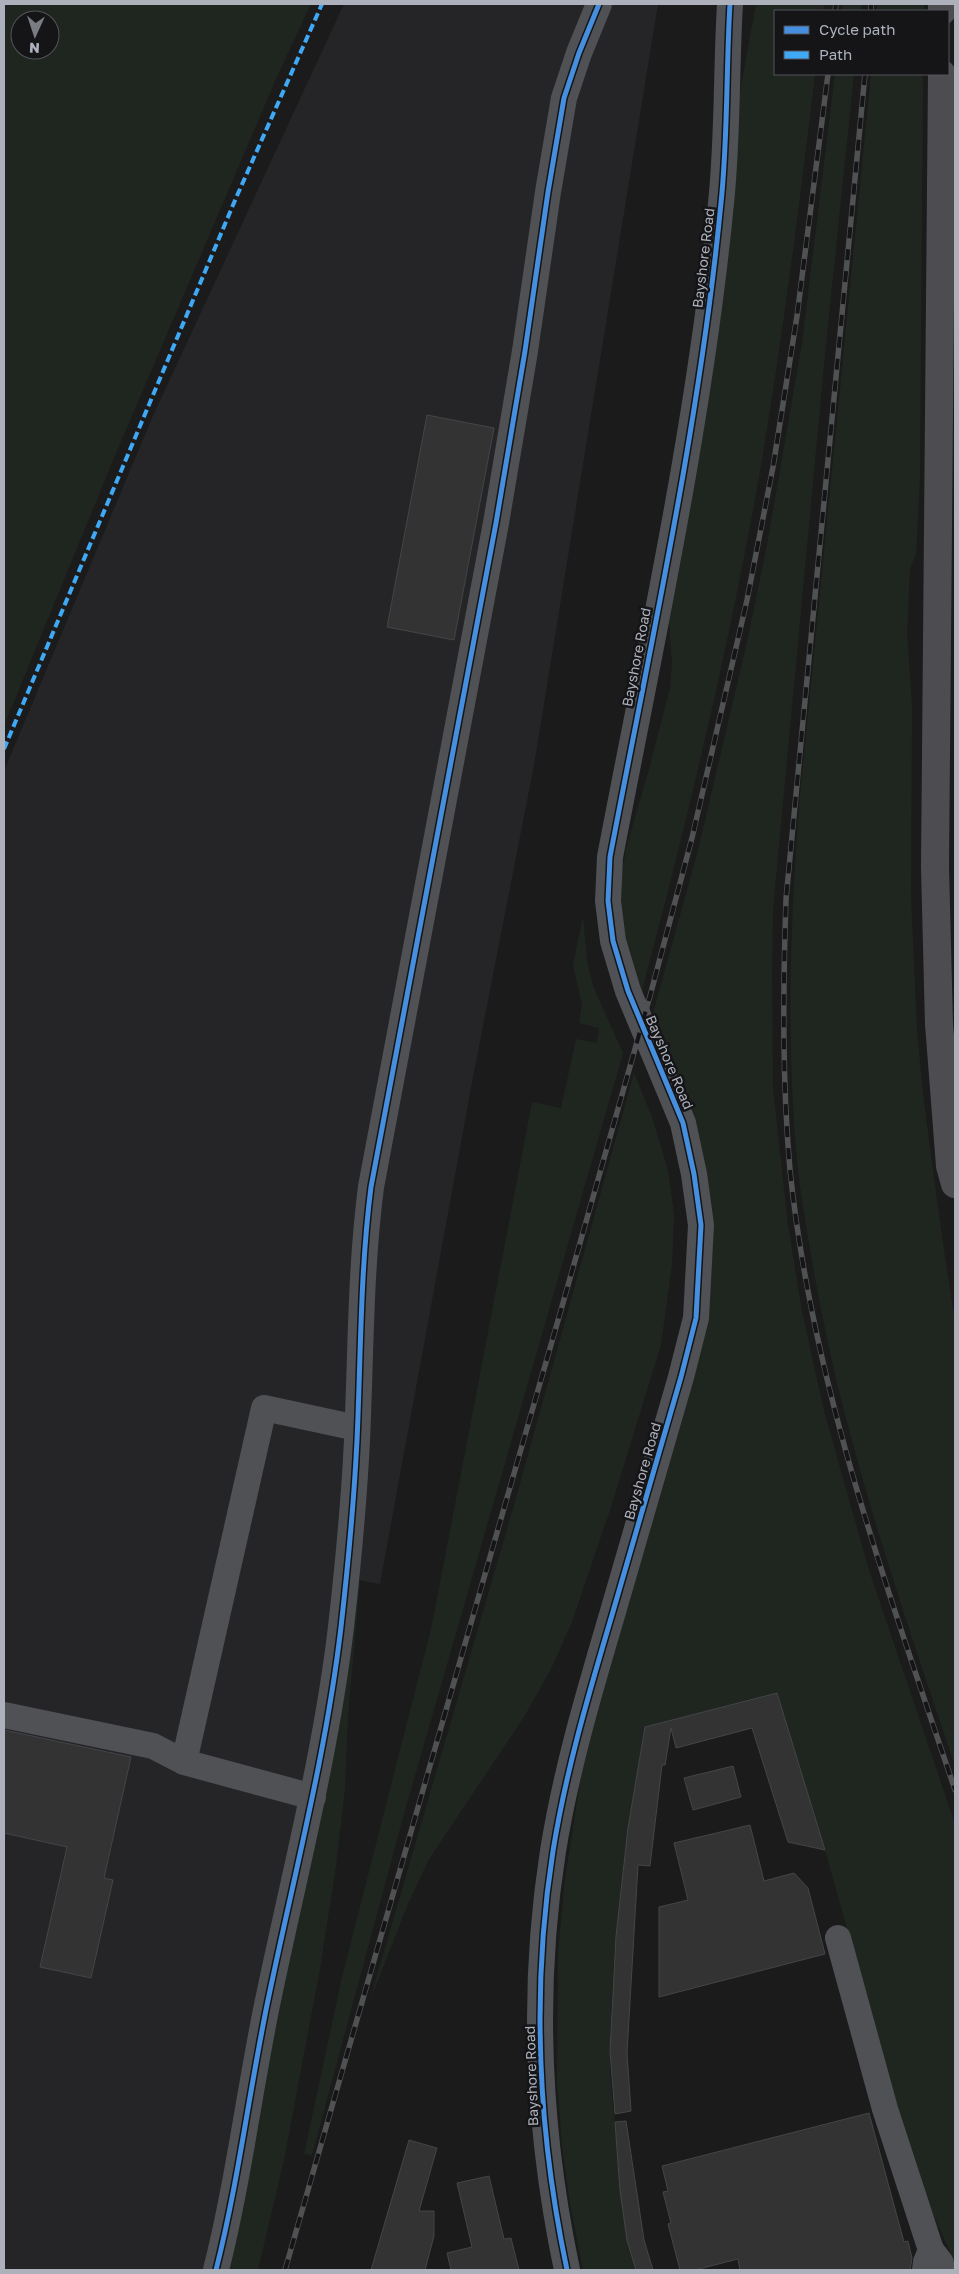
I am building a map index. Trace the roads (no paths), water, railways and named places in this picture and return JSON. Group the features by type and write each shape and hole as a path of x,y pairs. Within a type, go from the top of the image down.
{"highway":[{"path":"942,75 935,867 938,1014 949,1156 955,1184"}],"street":[{"path":"216,2270 226,2228 267,2006 328,1714 340,1627 357,1428 364,1247 371,1187 496,523 564,98 579,53 599,4"},
{"name":"Bayshore Road","path":"567,2270 549,2174 541,2076 542,1962 553,1852 575,1741 681,1377 696,1318 701,1225 694,1174 683,1123 628,991 613,941 608,901 610,857 686,452 705,325 721,203 726,128 730,4"},
{"path":"184,1762 264,1408 357,1428"},
{"path":"4,1715 152,1746 184,1762 312,1797"},
{"path":"838,1938 885,2109 932,2264"}],"railway":[{"path":"835,10 836,4"},
{"path":"871,4 871,10"},
{"path":"285,2270 561,1310 650,996 692,838 747,600 773,467 797,316 828,75"},
{"path":"865,75 786,899 784,1069 787,1136 801,1250 816,1329 834,1407 879,1561 955,1790"}]}
